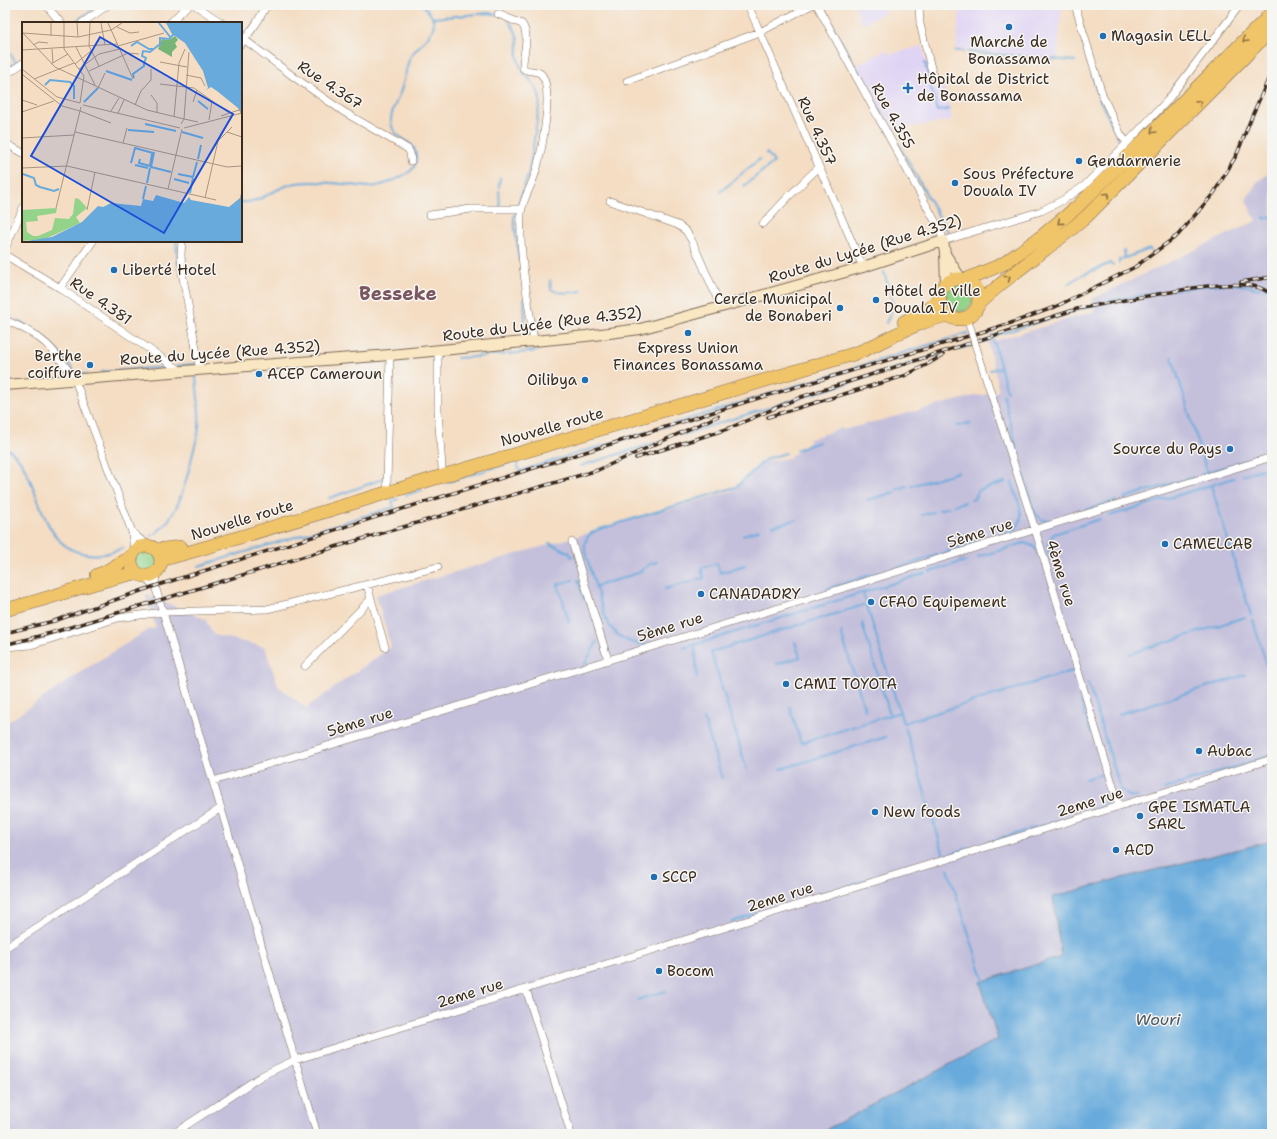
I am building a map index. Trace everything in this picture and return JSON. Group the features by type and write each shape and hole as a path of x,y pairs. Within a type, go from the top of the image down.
{"highway":[{"path":"963,280 1003,264 1042,236 1077,207 1265,20 1272,11"},
{"path":"978,304 997,286 1086,217 1272,28"},
{"path":"953,280 963,280 972,283 977,289 979,296 978,304 974,312 966,317 958,318 949,315 942,309 940,300 941,292 946,285 953,280"},
{"name":"Nouvelle route","path":"155,552 205,548 586,425 834,353 859,344 902,323 928,309 940,300"},
{"name":"Nouvelle route","path":"155,552 178,548 442,468 468,464 837,359 862,351 930,319 949,315"},
{"path":"5,601 106,572 133,555 142,547 155,552 160,566 156,572 150,576 139,574 109,578 31,604 5,610"},
{"path":"133,555 132,567 139,574"}],"main road":[{"path":"943,241 946,285"},
{"name":"Route du Lycée (Rue 4.352)","path":"5,385 438,351 640,329 721,308 863,267 943,241"},
{"path":"945,253 963,280"}],"street":[{"path":"46,5 60,22"},
{"path":"83,22 108,5"},
{"path":"171,22 188,5"},
{"path":"195,5 220,22"},
{"path":"242,40 267,5"},
{"name":"Rue 4.357","path":"748,5 863,267"},
{"path":"627,81 760,32 812,5"},
{"name":"Rue 4.355","path":"817,5 941,232 943,241"},
{"path":"919,5 919,18 933,76"},
{"path":"1075,5 1103,98 1121,135 1128,143"},
{"name":"Route du Lycée (Rue 4.352)","path":"943,241 1041,211 1063,200 1084,186 1128,143 1167,101 1240,5"},
{"path":"498,14 522,24 526,32 523,68 526,71 538,72 541,74 546,85 547,94 546,110 536,169 521,209 523,264 534,341"},
{"name":"Rue 4.367","path":"242,40 344,112 408,149 410,151 411,161"},
{"path":"5,75 22,64"},
{"path":"5,143 22,152"},
{"path":"763,224 819,167"},
{"path":"610,201 678,224 686,231 692,241 721,308"},
{"path":"430,215 471,209 521,209"},
{"path":"5,248 22,210"},
{"path":"60,288 92,242"},
{"path":"182,242 182,272 200,370"},
{"name":"Rue 4.381","path":"5,255 60,288 181,372"},
{"name":"4ème rue","path":"966,317 1035,529 1119,806"},
{"path":"5,320 40,337 63,361 75,380 132,532 133,555"},
{"path":"438,351 438,410 442,468"},
{"path":"387,485 390,355"},
{"name":"5ème rue","path":"213,781 1272,457"},
{"path":"132,532 155,552"},
{"path":"572,542 608,660"},
{"path":"5,647 31,645 118,618 163,612 267,609 438,567"},
{"path":"156,572 155,586 317,1134"},
{"path":"139,574 155,586"},
{"path":"366,585 386,647"},
{"path":"305,666 371,599"},
{"name":"2eme rue","path":"173,1134 263,1075 296,1060 1272,759"},
{"path":"5,948 221,808"},
{"path":"526,989 571,1134"}],"shaded area":[{"path":"854,5 883,5 886,12 862,24"},
{"name":"Marché de Bonassama","path":"960,5 1062,5 1057,58 956,49"},
{"name":"Hôpital de District de Bonassama","path":"922,46 935,88 944,86 952,120 893,130 857,65 886,50 890,54"},
{"path":"1272,171 1272,841 1110,881 1053,897 1062,957 981,982 998,1039 820,1134 5,1134 5,724 90,666 150,629 156,628 145,594 205,619 214,635 265,647 278,686 306,708 391,647 376,595 732,491 764,462 789,458 809,442 809,439 842,428 843,430 978,395 999,391 988,343 1095,311 1092,299 1256,221 1246,200 1257,182"}],"green space":[{"path":"959,284 969,288 973,298 969,308 959,312 949,308 945,298 949,288"},
{"path":"146,549 155,552 158,561 155,570 146,573 137,570 134,561 137,552"}],"water":[{"name":"Wouri","path":"1272,841 1272,1134 820,1134 998,1039 980,982 1061,957 1053,897 1110,881"}],"waterway":[{"path":"74,22 100,5"},
{"path":"242,202 254,201 285,186 300,183 310,182 369,187 379,186 408,173 415,166 416,154 414,148 396,133 393,128 391,118 393,109 401,91 409,60 433,29 434,23 432,17 423,5"},
{"path":"823,5 829,19 939,217"},
{"path":"433,18 490,13 496,15"},
{"path":"509,22 517,35 518,56 521,68"},
{"path":"1083,42 1089,64"},
{"path":"955,51 964,51"},
{"path":"968,52 1075,61"},
{"path":"10,54 16,62"},
{"path":"5,70 22,59"},
{"path":"925,63 937,111 949,109"},
{"path":"1090,65 1098,96 1120,141"},
{"path":"517,207 529,172 540,101 536,88 523,72"},
{"path":"1124,133 1127,137"},
{"path":"744,186 774,162 767,153 766,154"},
{"path":"740,175 760,159"},
{"path":"720,192 738,177"},
{"path":"499,187 500,178"},
{"path":"499,191 500,207"},
{"path":"516,211 514,219 519,260"},
{"path":"1264,217 1265,219 1272,216"},
{"path":"941,220 948,232"},
{"path":"176,242 178,264"},
{"path":"1119,263 1119,260 1150,249 1151,251"},
{"path":"1124,251 1125,258"},
{"path":"1068,284 1082,275 1111,263 1113,265"},
{"path":"884,272 894,307 886,323"},
{"path":"550,280 551,289 555,291 566,293 582,291"},
{"path":"1264,289 1272,283"},
{"path":"1173,290 1216,284 1237,284 1258,289 1261,287"},
{"path":"992,335 1111,300 1160,292"},
{"path":"524,298 525,320 528,335"},
{"path":"17,321 35,331 50,343 75,372 87,374"},
{"path":"448,482 516,461 520,471 968,333"},
{"path":"992,335 1007,392"},
{"path":"191,338 194,358"},
{"path":"982,342 993,339"},
{"path":"959,349 972,345"},
{"path":"509,354 537,351"},
{"path":"491,355 506,354"},
{"path":"681,435 938,355"},
{"path":"457,358 487,356"},
{"path":"1172,357 1207,472"},
{"path":"177,366 195,364"},
{"path":"101,372 168,367"},
{"path":"63,368 65,374"},
{"path":"990,370 1000,368"},
{"path":"151,536 161,529 175,510 184,487 199,429 196,376"},
{"path":"1003,394 1027,488 1035,513 1042,520 1051,521"},
{"path":"958,426 970,423"},
{"path":"796,450 819,442"},
{"path":"580,466 655,443"},
{"path":"5,447 14,453 23,466 47,521 62,543 73,550 87,554 104,554 124,548"},
{"path":"651,644 629,641 613,630 608,624 585,552 585,542 588,536 597,530 736,487 766,459 786,453"},
{"path":"1201,474 1264,455"},
{"path":"1243,475 1262,469"},
{"path":"911,486 958,472"},
{"path":"1124,498 1193,477"},
{"path":"329,498 385,478"},
{"path":"1234,478 1211,485 1251,615"},
{"path":"971,500 974,499 979,490 1005,482"},
{"path":"860,578 904,566 1014,530 1021,520 1021,514 1012,482"},
{"path":"1109,516 1211,485"},
{"path":"897,489 907,486"},
{"path":"406,495 422,490"},
{"path":"867,499 868,500 895,492"},
{"path":"199,566 394,507 392,501 398,499"},
{"path":"1076,513 1116,501"},
{"path":"954,505 965,502"},
{"path":"939,510 949,507"},
{"path":"922,515 933,512"},
{"path":"1050,557 1048,545 1054,534 1100,519"},
{"path":"773,526 795,520"},
{"path":"743,535 759,530"},
{"path":"549,543 570,553 571,557 573,556"},
{"path":"978,557 1024,543 1033,546 1039,553"},
{"path":"930,572 965,561"},
{"path":"597,586 638,573 650,564 657,562"},
{"path":"665,589 704,578 701,568 717,563 720,573 745,565"},
{"path":"684,648 926,573"},
{"path":"827,589 859,579"},
{"path":"569,622 558,584 573,580"},
{"path":"578,580 584,599"},
{"path":"863,593 903,723 1075,670"},
{"path":"747,770 711,652 864,605"},
{"path":"1129,654 1245,617"},
{"path":"1253,620 1272,682"},
{"path":"862,623 890,715"},
{"path":"841,632 865,710"},
{"path":"584,665 597,642"},
{"path":"777,664 800,657 795,642"},
{"path":"695,644 697,678"},
{"path":"542,676 557,672"},
{"path":"1119,714 1245,675"},
{"path":"1088,683 1121,790 1128,796 1137,797"},
{"path":"1081,702 1091,734"},
{"path":"790,707 801,743 900,712"},
{"path":"704,719 722,778"},
{"path":"905,727 944,856"},
{"path":"781,769 886,737"},
{"path":"1164,789 1272,755"},
{"path":"1085,779 1103,774"},
{"path":"931,860 1099,808 1107,800 1107,788"},
{"path":"780,907 917,864"},
{"path":"948,869 984,981"},
{"path":"732,922 767,910"},
{"path":"637,1000 666,991"}],"railway":[{"path":"5,633 54,621 155,586 752,400 1011,323 1055,307 1135,267 1178,235 1214,193 1237,154 1272,71"},
{"path":"1241,282 1272,277"},
{"path":"636,458 727,429 801,397 1077,309 1218,285 1250,285 1263,289 1272,295"},
{"path":"768,417 904,376 943,355"},
{"path":"5,642 12,643 51,633 345,544 598,470 718,416"}],"place":[{"name":"Marché de Bonassama","path":"1009,27"},
{"name":"Magasin LELL","path":"1103,36"},
{"name":"Hôpital de District de Bonassama","path":"908,88"},
{"name":"Gendarmerie","path":"1079,161"},
{"name":"Sous Préfecture Douala IV","path":"955,183"},
{"name":"Liberté Hotel","path":"114,270"},
{"name":"Hôtel de ville Douala IV","path":"876,300"},
{"name":"Cercle Municipal de Bonaberi","path":"840,308"},
{"name":"Express Union Finances Bonassama","path":"688,333"},
{"name":"Berthe coiffure","path":"90,365"},
{"name":"ACEP Cameroun","path":"259,374"},
{"name":"Oilibya","path":"585,380"},
{"name":"Source du Pays","path":"1230,449"},
{"name":"CAMELCAB","path":"1165,544"},
{"name":"CANADADRY","path":"701,594"},
{"name":"CFAO Equipement","path":"871,602"},
{"name":"CAMI TOYOTA","path":"786,684"},
{"name":"Aubac","path":"1199,751"},
{"name":"New foods","path":"875,812"},
{"name":"GPE ISMATLA SARL","path":"1140,816"},
{"name":"ACD","path":"1116,850"},
{"name":"SCCP","path":"654,877"},
{"name":"Bocom","path":"659,971"}],"district":[{"name":"Besseke","path":"398,293"}]}
